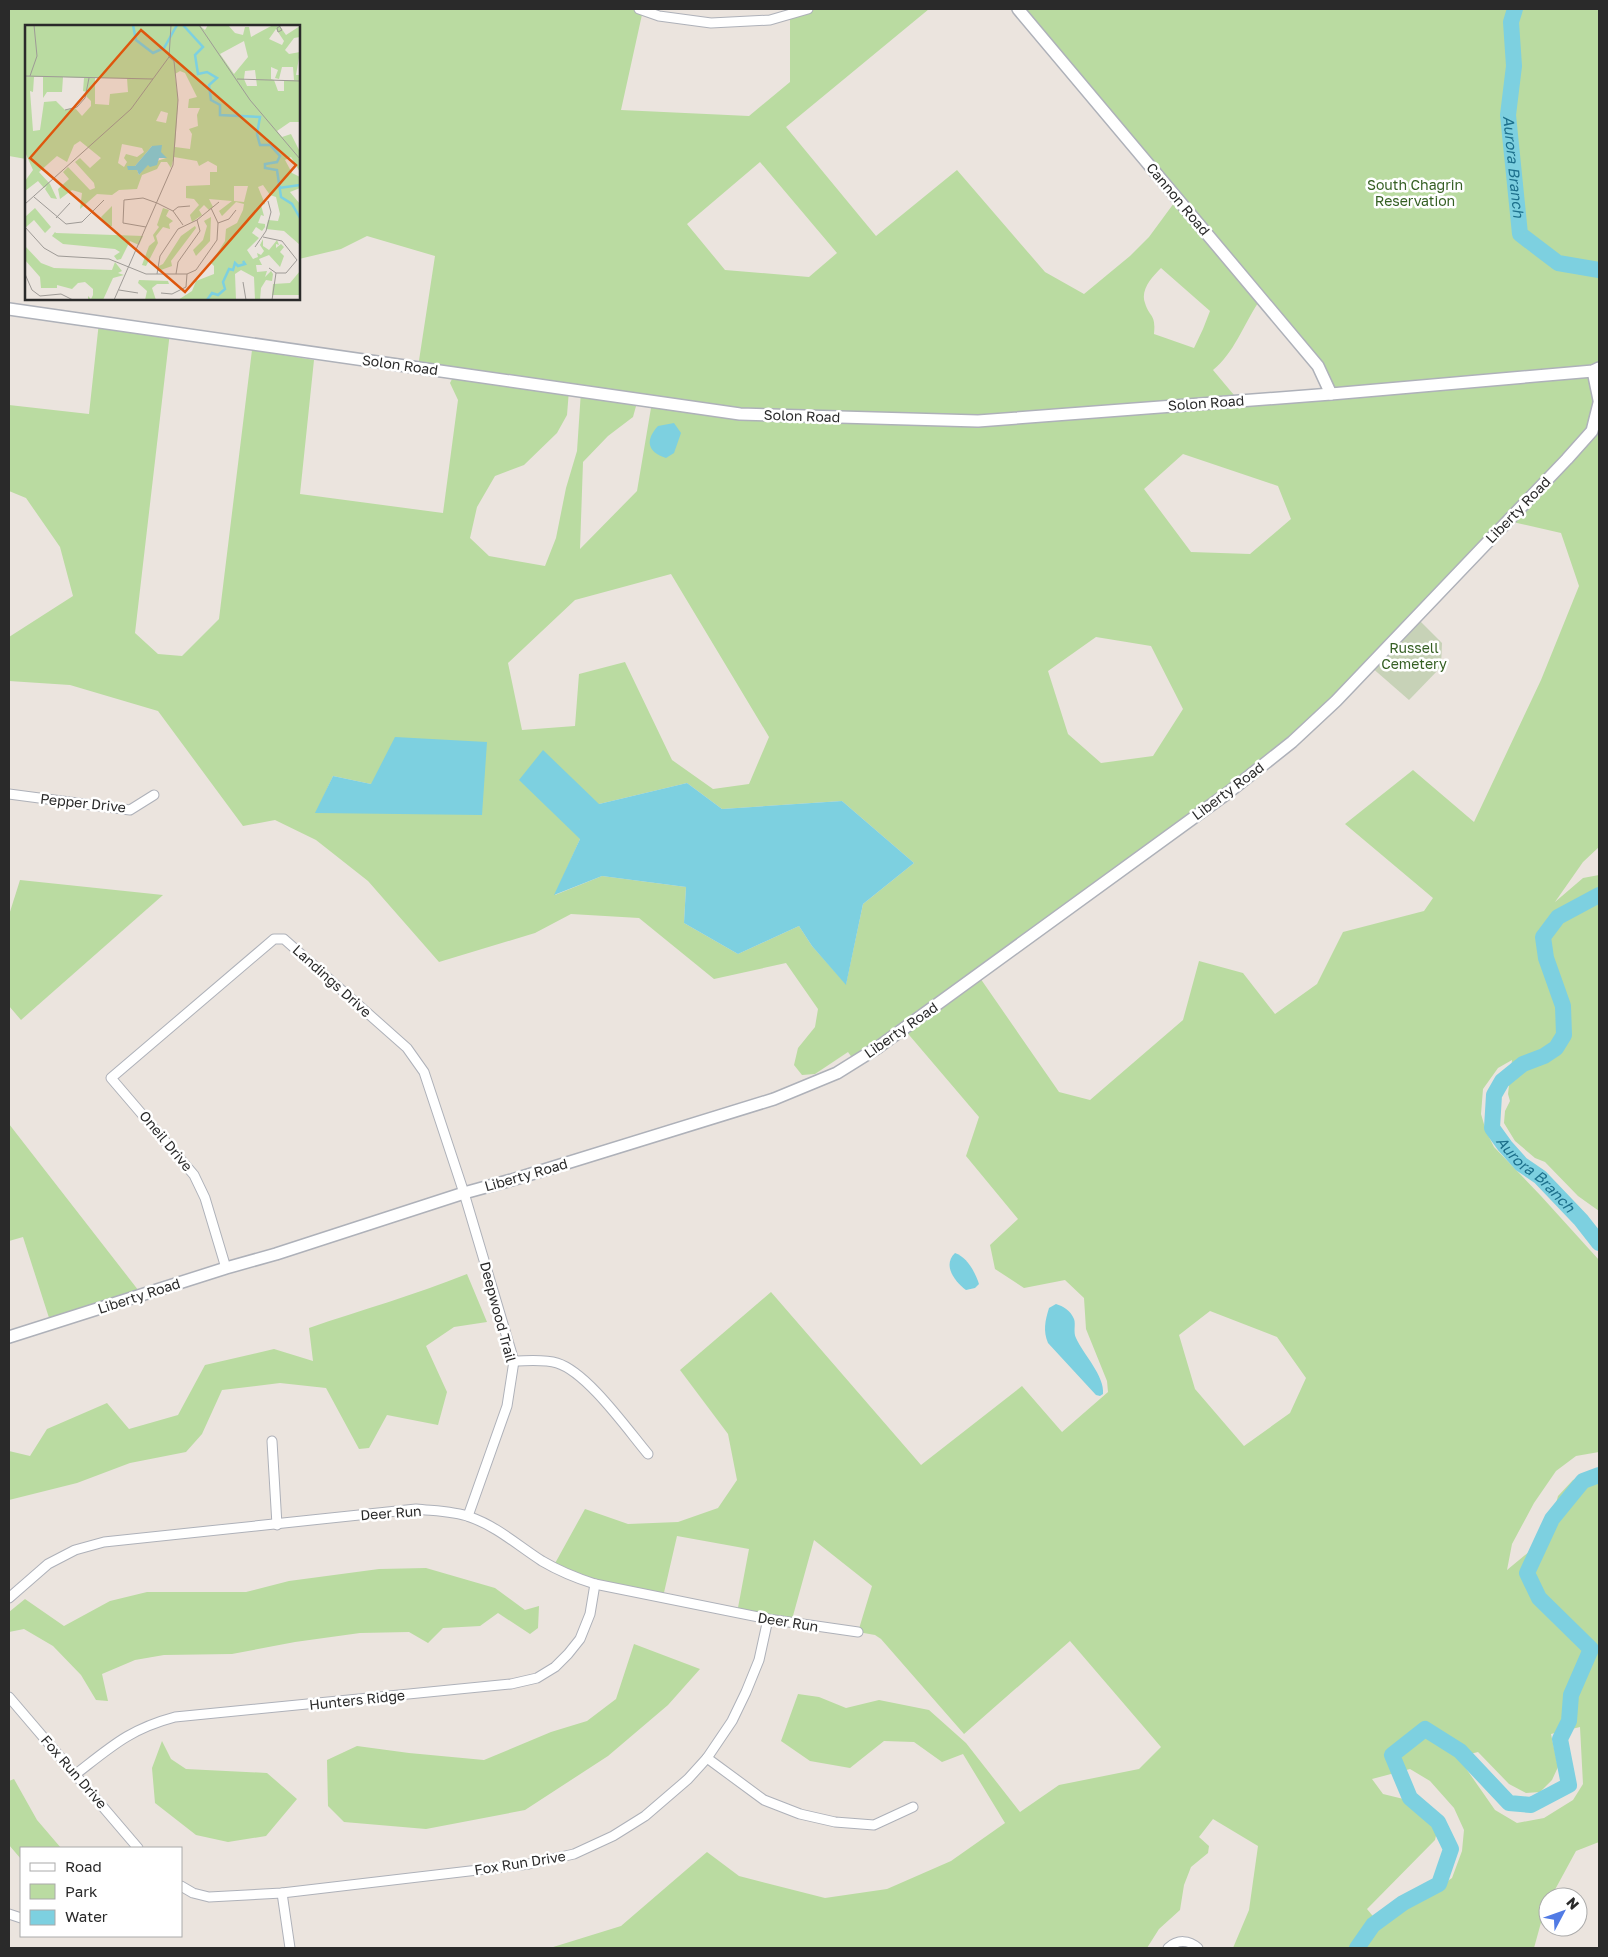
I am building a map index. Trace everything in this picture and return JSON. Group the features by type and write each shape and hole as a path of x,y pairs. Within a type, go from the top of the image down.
{"street":[{"path":"639,9 659,16 711,23 770,20 808,9"},
{"name":"Cannon Road","path":"1018,9 1318,366 1331,394"},
{"name":"Solon Road","path":"9,309 740,414 978,421 1331,394 1596,370"},
{"name":"Liberty Road","path":"9,1337 464,1193 774,1099 837,1074 877,1048 1229,792 1292,742 1336,702 1592,431 1599,401 1596,370"},
{"name":"Pepper Drive","path":"9,794 130,810 154,795"},
{"name":"Landings Drive","path":"112,1078 274,939 284,939 407,1048 417,1060 424,1072 464,1193"},
{"name":"Oneil Drive","path":"112,1078 194,1175 205,1198 226,1268"},
{"name":"Deepwood Trail","path":"464,1193 514,1361 507,1406 468,1516"},
{"path":"514,1361 555,1362 571,1369 584,1379 648,1454"},
{"path":"272,1441 277,1525"},
{"name":"Deer Run","path":"9,1598 48,1564 75,1550 104,1542 416,1509 468,1516 492,1526 512,1538 542,1561 568,1575 595,1584 768,1619 858,1632"},
{"name":"Hunters Ridge","path":"76,1774 131,1732 152,1723 175,1717 511,1684 537,1678 555,1667 580,1639 590,1614 595,1584"},
{"name":"Fox Run Drive","path":"182,1887 193,1893 209,1897 282,1893 529,1864 574,1854 613,1836 645,1816 688,1778 706,1758 732,1721 746,1692 759,1660 768,1619"},
{"name":"Fox Run Drive","path":"9,1697 137,1847"},
{"path":"706,1758 764,1800 800,1814 835,1822 874,1825 913,1807"},
{"path":"282,1893 290,1948"},
{"path":"1168,1948 1178,1942 1185,1942 1192,1943 1198,1948"}],"green space":[{"name":"South Chagrin Reservation","path":"9,9 639,9 643,10 621,110 749,116 790,82 790,14 808,9 929,9 786,127 876,236 957,170 1045,272 1084,294 1130,256 1149,237 1174,203 1258,303 1227,356 1213,370 1239,401 1330,394 1318,366 1018,9 1599,9 1599,847 1583,862 1555,902 1583,878 1599,875 1599,1211 1578,1196 1545,1162 1535,1158 1515,1141 1504,1123 1505,1111 1510,1101 1508,1094 1512,1060 1498,1068 1483,1089 1481,1114 1486,1131 1494,1147 1599,1260 1599,1452 1576,1456 1556,1471 1534,1503 1512,1544 1507,1570 1547,1537 1558,1496 1573,1480 1592,1472 1599,1472 1599,1842 1576,1851 1556,1887 1538,1887 1538,1933 1534,1948 1233,1948 1249,1910 1258,1846 1213,1819 1199,1837 1209,1846 1208,1853 1191,1867 1184,1885 1180,1910 1159,1929 1147,1948 550,1948 621,1926 707,1852 739,1876 825,1898 887,1889 951,1861 1005,1823 963,1754 942,1762 914,1742 884,1741 850,1768 810,1761 781,1741 798,1694 819,1697 846,1708 879,1700 929,1710 966,1743 1020,1812 1059,1785 1139,1769 1161,1747 1070,1641 964,1734 881,1639 875,1635 858,1632 872,1586 814,1540 791,1623 737,1613 749,1549 677,1536 663,1597 627,1589 553,1567 585,1509 628,1524 678,1522 718,1508 737,1480 728,1434 680,1370 771,1292 921,1465 1022,1386 1062,1432 1108,1392 1107,1381 1086,1329 1084,1298 1065,1280 1024,1288 995,1269 990,1245 1018,1219 966,1156 979,1117 904,1029 855,1062 848,1052 815,1074 802,1075 794,1065 798,1048 815,1027 818,1009 786,963 714,979 639,918 571,914 535,933 439,962 368,881 316,840 275,820 243,826 158,711 70,685 9,681 9,637 73,596 60,547 26,498 9,491 9,405 89,414 99,322 170,332 135,633 158,654 182,656 219,619 252,350 314,360 300,494 443,513 458,400 450,383 455,373 418,367 435,256 367,236 341,249 300,259 300,25 25,25 25,159 9,156","holes":["760,162 837,253 809,277 725,270 687,224","1161,268 1210,311 1194,348 1154,334 1153,319 1144,298 1145,289","569,390 581,391 577,451 566,488 556,538 545,566 489,556 470,538 477,507 495,476 524,465 557,433 567,415","638,399 652,402 637,491 580,549 583,462 608,436 633,417","1183,454 1278,486 1291,519 1250,554 1191,552 1144,489","1508,521 1561,533 1579,586 1541,680 1474,822 1413,770 1345,824 1433,898 1424,911 1343,932 1317,984 1275,1014 1243,973 1199,961 1183,1020 1090,1100 1059,1092 978,975 1292,742","671,574 769,737 749,784 713,789 672,760 625,662 579,674 575,726 522,730 508,663 575,600","1096,637 1151,646 1183,709 1153,756 1101,763 1068,734 1048,671","333,776 371,784 316,813","687,783 722,809 842,801 914,863 863,904 846,984 812,946 799,926 738,954 684,923 686,887 602,876 555,895 580,839 599,804","1210,1311 1277,1337 1306,1378 1290,1413 1244,1446 1195,1389 1179,1335","1580,1727 1583,1784 1573,1800 1544,1818 1517,1823 1495,1810 1458,1757 1478,1752 1509,1784 1526,1793 1540,1792 1552,1780 1558,1767 1551,1734","1410,1769 1430,1781 1454,1808 1464,1830 1462,1851 1452,1878 1381,1926 1367,1909 1435,1840 1438,1827 1432,1812 1424,1804 1383,1794 1372,1779"]},
{"name":"Russell Cemetery","path":"1416,617 1442,643 1441,667 1409,700 1370,666"},
{"path":"20,880 163,895 21,1020 9,1006 9,915"},
{"path":"9,1124 142,1295 51,1324 23,1237 9,1241"},
{"path":"467,1274 487,1322 454,1327 426,1346 447,1392 438,1425 387,1415 369,1448 359,1449 326,1388 280,1383 222,1390 202,1434 186,1452 130,1463 77,1483 9,1500 9,1451 30,1456 47,1429 107,1403 129,1429 178,1415 205,1365 274,1349 313,1361 309,1328 408,1296"},
{"path":"426,1568 495,1588 525,1610 539,1606 538,1628 530,1634 498,1613 480,1626 443,1628 428,1643 409,1632 360,1633 295,1642 232,1654 164,1655 135,1660 102,1674 108,1701 96,1700 81,1675 53,1646 24,1629 9,1632 9,1612 25,1599 64,1626 110,1601 147,1592 246,1592 289,1581 379,1569"},
{"path":"634,1644 700,1669 668,1705 608,1756 525,1810 426,1829 344,1822 328,1806 327,1760 357,1746 484,1760 551,1732 587,1721 616,1699"},
{"path":"162,1741 171,1759 186,1769 267,1773 297,1799 266,1836 228,1842 196,1835 155,1803 152,1768"},
{"path":"14,1779 37,1820 60,1847 20,1847 20,1858 9,1845 9,1781"}],"water":[{"path":"674,423 681,433 674,453 666,458 652,449 650,445 651,436 658,426"},
{"path":"395,737 487,742 482,815 315,813 333,776 371,784"},
{"path":"543,750 599,804 687,783 722,809 842,801 914,863 863,904 846,985 812,946 799,926 738,954 684,923 686,887 602,876 554,895 580,839 519,780"},
{"path":"955,1253 967,1261 973,1270 979,1284 975,1288 966,1290 954,1278 950,1263"},
{"path":"1056,1304 1066,1309 1073,1316 1076,1338 1101,1380 1103,1394 1100,1396 1096,1395 1046,1339 1046,1317 1049,1308"}],"waterway":[{"name":"Aurora Branch","path":"1515,9 1511,22 1514,66 1508,115 1520,234 1558,263 1599,270"},
{"name":"Aurora Branch","path":"1599,895 1558,917 1543,937 1546,958 1563,1006 1564,1035 1556,1048 1544,1056 1523,1064 1502,1081 1494,1095 1492,1128 1521,1164 1540,1177 1581,1220 1599,1243"},
{"name":"Aurora Branch","path":"1357,1948 1373,1925 1403,1903 1439,1884 1451,1849 1438,1822 1410,1798 1392,1755 1425,1729 1460,1751 1509,1803 1531,1805 1569,1785 1560,1739 1569,1721 1571,1695 1591,1649 1539,1598 1527,1573 1552,1519 1583,1481 1599,1475"}]}
